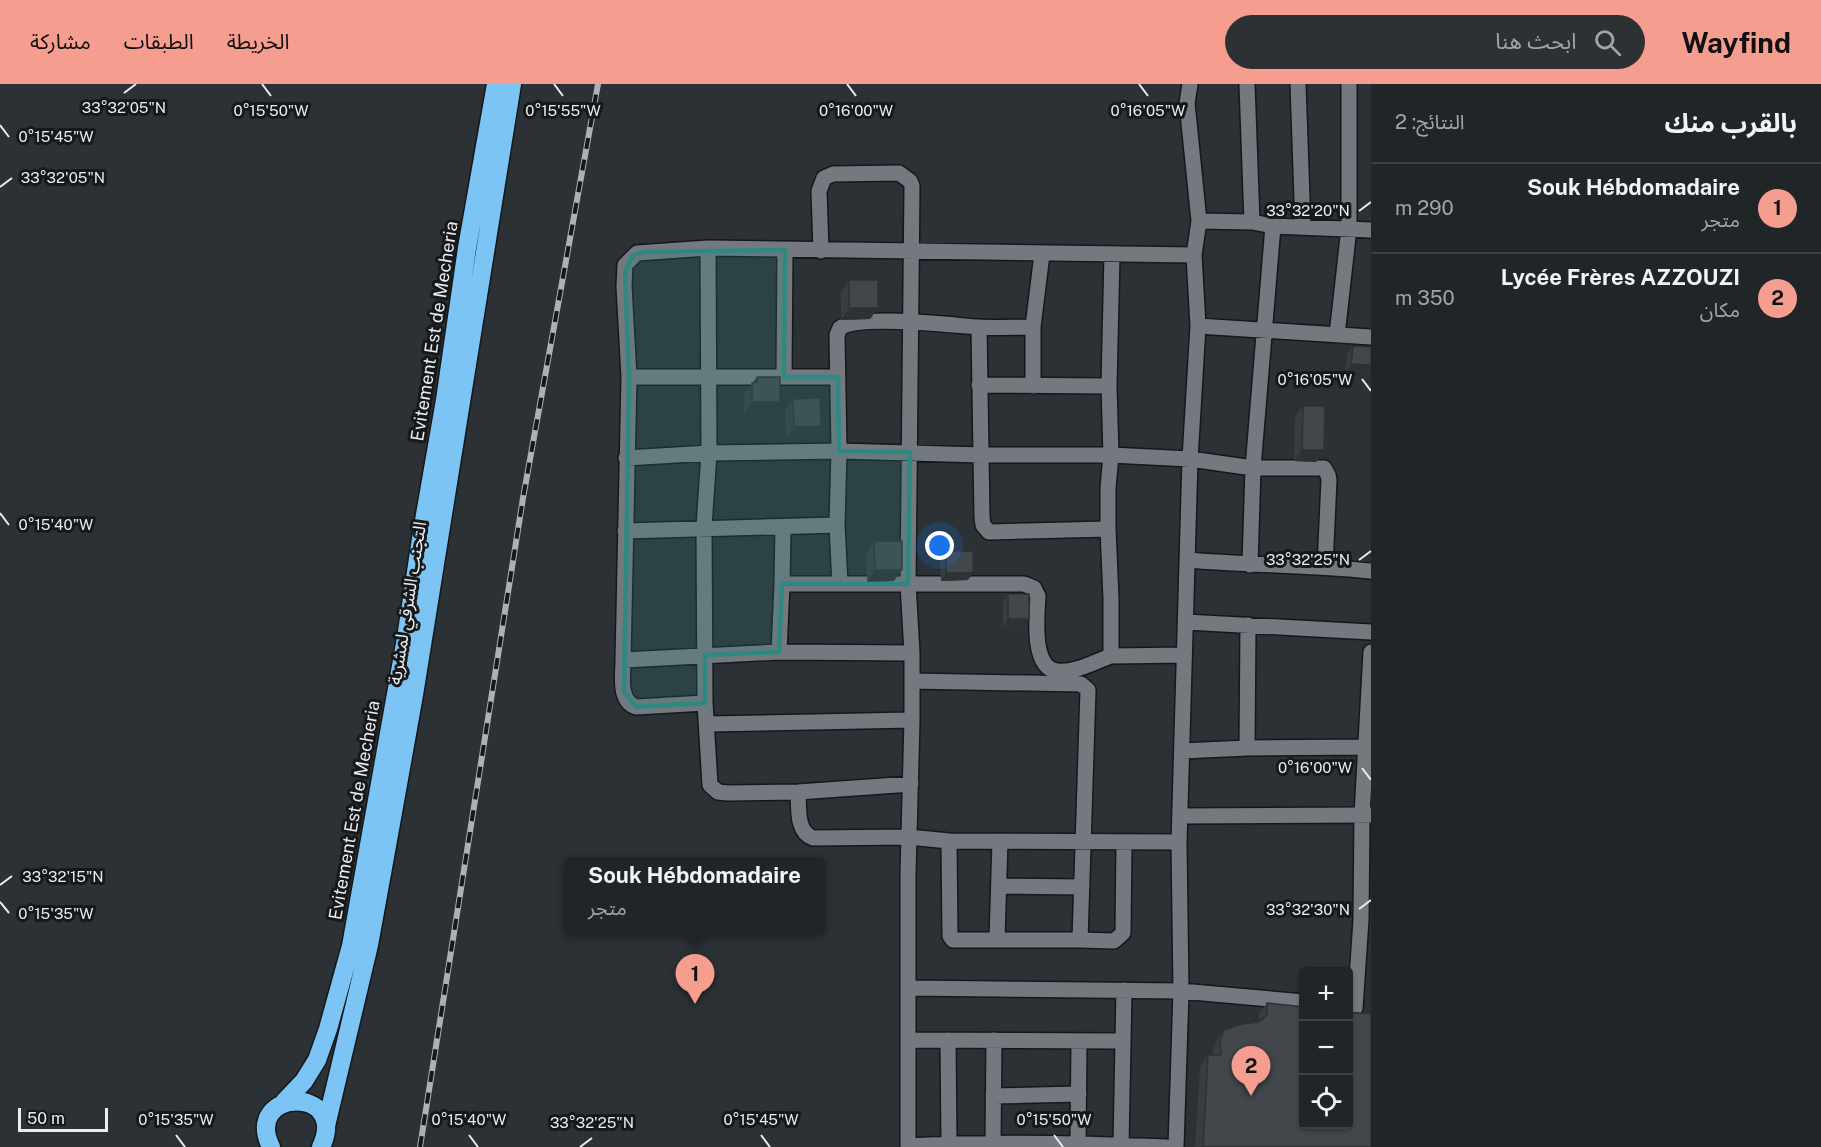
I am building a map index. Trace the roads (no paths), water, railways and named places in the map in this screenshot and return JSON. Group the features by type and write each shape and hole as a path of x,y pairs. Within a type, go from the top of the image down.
{"highway":[{"name":"Evitement Est de Mecheria","path":"266,1128 275,1108 304,1081 317,1060 351,946 406,638 467,248 496,84"},
{"name":"التجنب الشرقي لمشرية","path":"321,1147 326,1138 369,945 385,857 414,695 512,84"},
{"path":"284,1102 306,1101 323,1115 327,1126"},
{"path":"263,1147 266,1128"},
{"path":"266,1128 271,1147"}],"street":[{"path":"1176,1147 1181,991 1179,842 1184,655 1190,459 1198,326 1194,255 1198,221 1187,103 1190,84"},
{"path":"1247,84 1252,222"},
{"path":"1298,84 1303,227"},
{"path":"1337,336 1349,228 1349,84"},
{"path":"821,251 819,191 824,178 833,174 899,173 910,181 912,186 908,584 912,653 912,720 909,837 908,1147 993,1143 1078,1143 1167,1147"},
{"path":"1198,221 1252,222 1273,226 1371,230"},
{"path":"1250,565 1253,468 1273,226"},
{"path":"705,703 644,707 630,705 624,692 629,378 624,286 625,265 637,253 708,248 1194,255"},
{"path":"708,248 709,453 704,528 705,703 708,724 708,777 713,789 728,793 798,792 911,784"},
{"path":"784,377 785,250"},
{"path":"1033,386 1033,327 1042,254"},
{"path":"1111,656 1108,488 1111,455 1109,386 1112,254"},
{"path":"840,584 837,525 839,451 837,335 840,328 847,323 857,322 910,321 979,327 1033,327"},
{"path":"1198,326 1371,337"},
{"path":"979,327 983,525 989,532 1108,529"},
{"path":"629,378 838,377"},
{"path":"980,385 1109,386"},
{"path":"626,458 709,453 910,452 982,455 1111,455 1190,459 1253,468 1324,468 1329,480 1325,566"},
{"path":"625,531 837,525"},
{"path":"779,652 783,527"},
{"path":"1187,560 1250,565 1325,566 1371,571"},
{"path":"782,584 1029,585 1037,591 1038,596 1040,659 1054,671 1083,667 1111,656 1184,655"},
{"path":"1186,622 1371,632"},
{"path":"1247,748 1248,625"},
{"path":"623,660 779,652 912,653"},
{"path":"1353,997 1361,920 1367,815 1371,652"},
{"path":"912,681 1081,684 1084,687 1089,696 1080,940"},
{"path":"708,724 912,720"},
{"path":"1182,751 1367,747"},
{"path":"798,792 801,824 805,834 809,837 826,839 909,837 949,841 1179,842"},
{"path":"1181,816 1367,815"},
{"path":"949,841 951,939 1114,941 1123,933 1124,927 1124,842"},
{"path":"997,939 1000,841"},
{"path":"999,886 1082,886"},
{"path":"909,988 1181,991 1299,1002"},
{"path":"1121,1145 1124,990"},
{"path":"1353,1007 1371,1009"},
{"path":"909,1040 1123,1041"},
{"path":"948,1040 949,1144"},
{"path":"993,1143 994,1040"},
{"path":"1078,1143 1079,1042"},
{"path":"993,1095 1079,1094"}],"railway":[{"path":"420,1147 523,498 598,84"}],"place":[{"name":"Souk Hébdomadaire","path":"695,1004"},
{"name":"Lycée Frères AZZOUZI","path":"1251,1096"}]}
